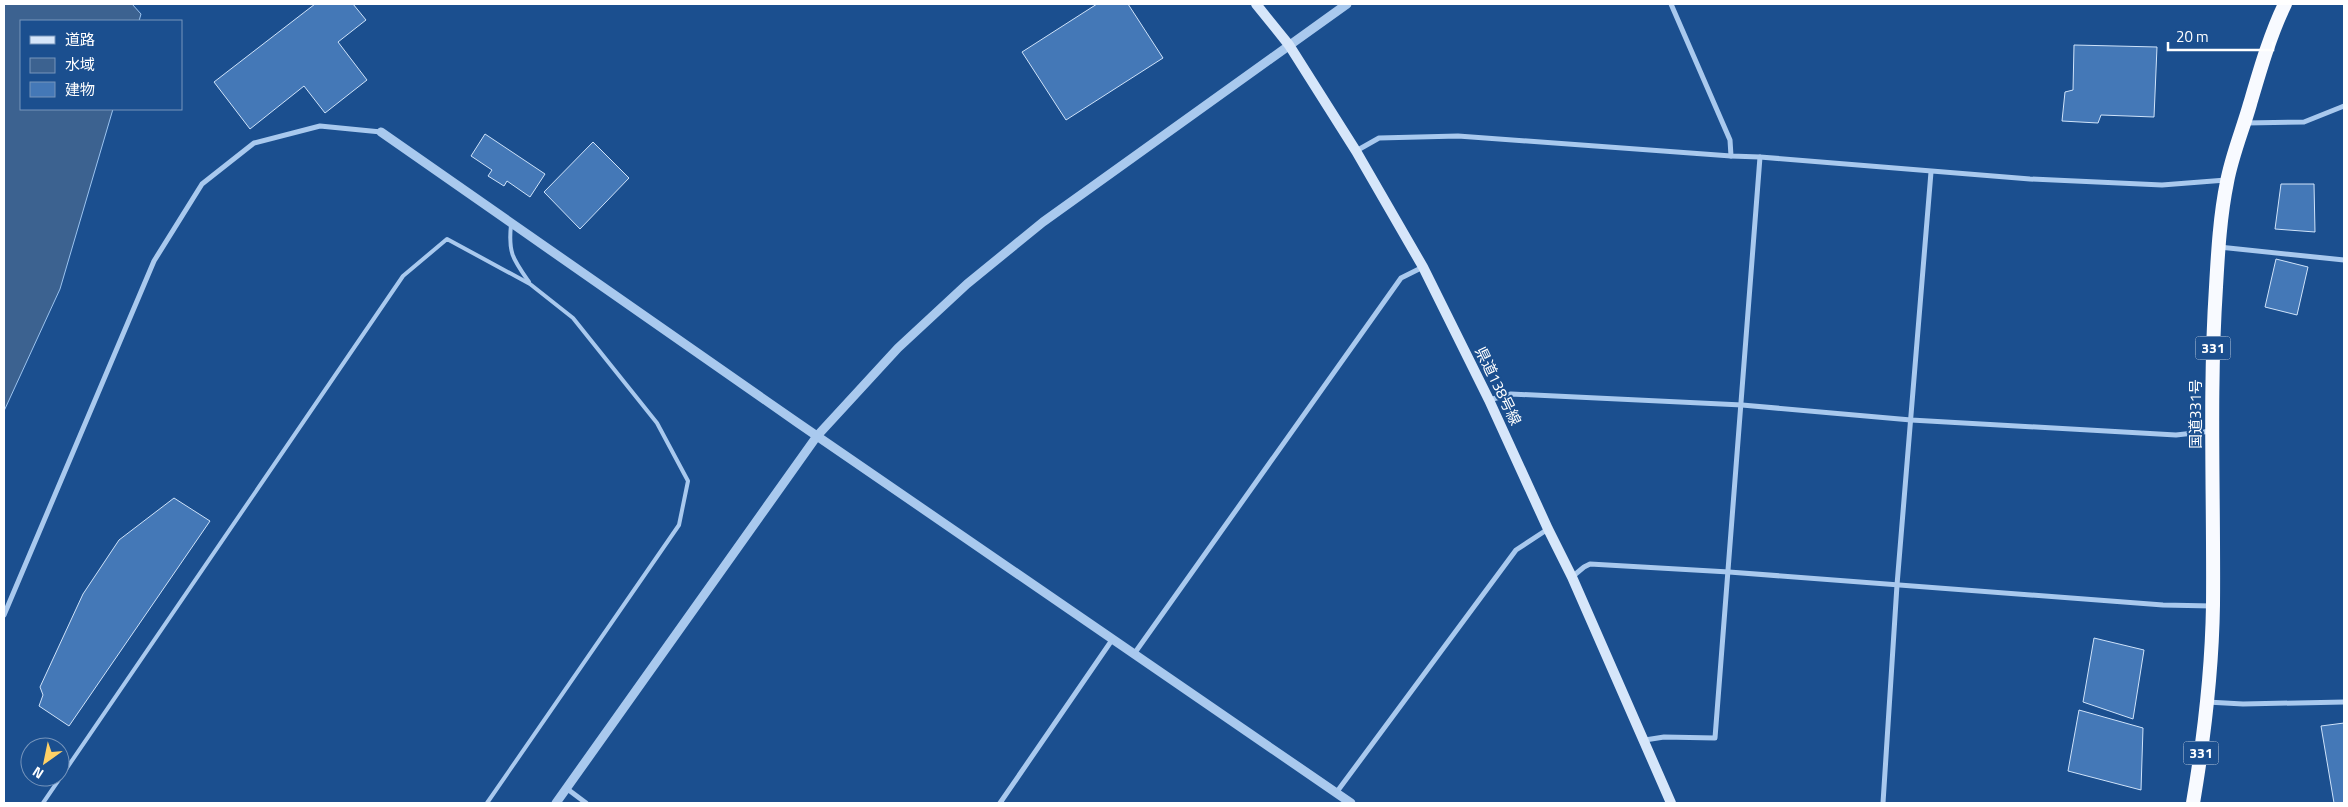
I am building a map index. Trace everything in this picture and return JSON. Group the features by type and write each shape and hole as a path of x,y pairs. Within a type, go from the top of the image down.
{"highway":[{"name":"国道331号","path":"2193,803 2207,702 2213,606 2213,328 2219,247 2227,180 2267,46 2286,4"}],"main road":[{"name":"県道138号線","path":"1256,4 1289,45 1356,151 1423,267 1489,400 1548,529 1572,576 1671,803"}],"street":[{"path":"556,803 816,436 898,348 967,284 1043,222 1346,4"},
{"path":"1671,4 1730,140 1731,156"},
{"path":"2243,124 2304,122 2344,106"},
{"path":"4,615 154,261 202,184 254,143 320,126 381,132 816,436 1350,803"},
{"path":"1356,151 1378,138 1458,136 1760,157 2030,179 2162,185 2227,180"},
{"path":"1645,740 1664,737 1715,738 1760,157"},
{"path":"1883,803 1897,585 1931,172"},
{"path":"2219,247 2344,260"},
{"path":"1134,654 1401,278 1423,267"},
{"path":"1489,400 1512,394 1742,405 1911,420 2176,435 2212,431"},
{"path":"1336,793 1516,550 1548,529"},
{"path":"1572,576 1590,564 1729,572 2153,604 2213,606"},
{"path":"1000,803 1112,640"},
{"path":"2207,702 2243,704 2344,702"},
{"path":"566,788 586,803"}],"lane":[{"path":"511,222 509,245 515,261 530,284"},
{"path":"43,803 403,276 447,239 530,284 573,318 657,423 688,481 679,525 487,803"}],"water":[{"path":"4,4 132,4 141,14 139,20 20,20 20,110 113,110 60,289 4,411"}],"building":[{"path":"315,4 353,4 366,20 338,42 367,80 325,113 304,86 250,129 214,82"},
{"path":"1097,4 1128,4 1163,58 1066,120 1022,52"},
{"path":"2074,45 2157,47 2154,117 2101,115 2098,123 2062,121 2065,92 2073,90"},
{"path":"485,134 545,174 530,197 507,181 504,186 488,176 492,170 471,156"},
{"path":"593,142 629,178 580,229 544,192"},
{"path":"2281,184 2314,184 2315,232 2275,229"},
{"path":"2276,259 2308,267 2297,315 2265,307"},
{"path":"174,498 210,521 69,726 39,706 43,695 40,687 83,594 119,540"},
{"path":"2094,638 2144,650 2133,719 2083,702"},
{"path":"2079,710 2143,728 2141,790 2068,771"},
{"path":"2344,723 2344,803 2334,803 2321,726"}]}
